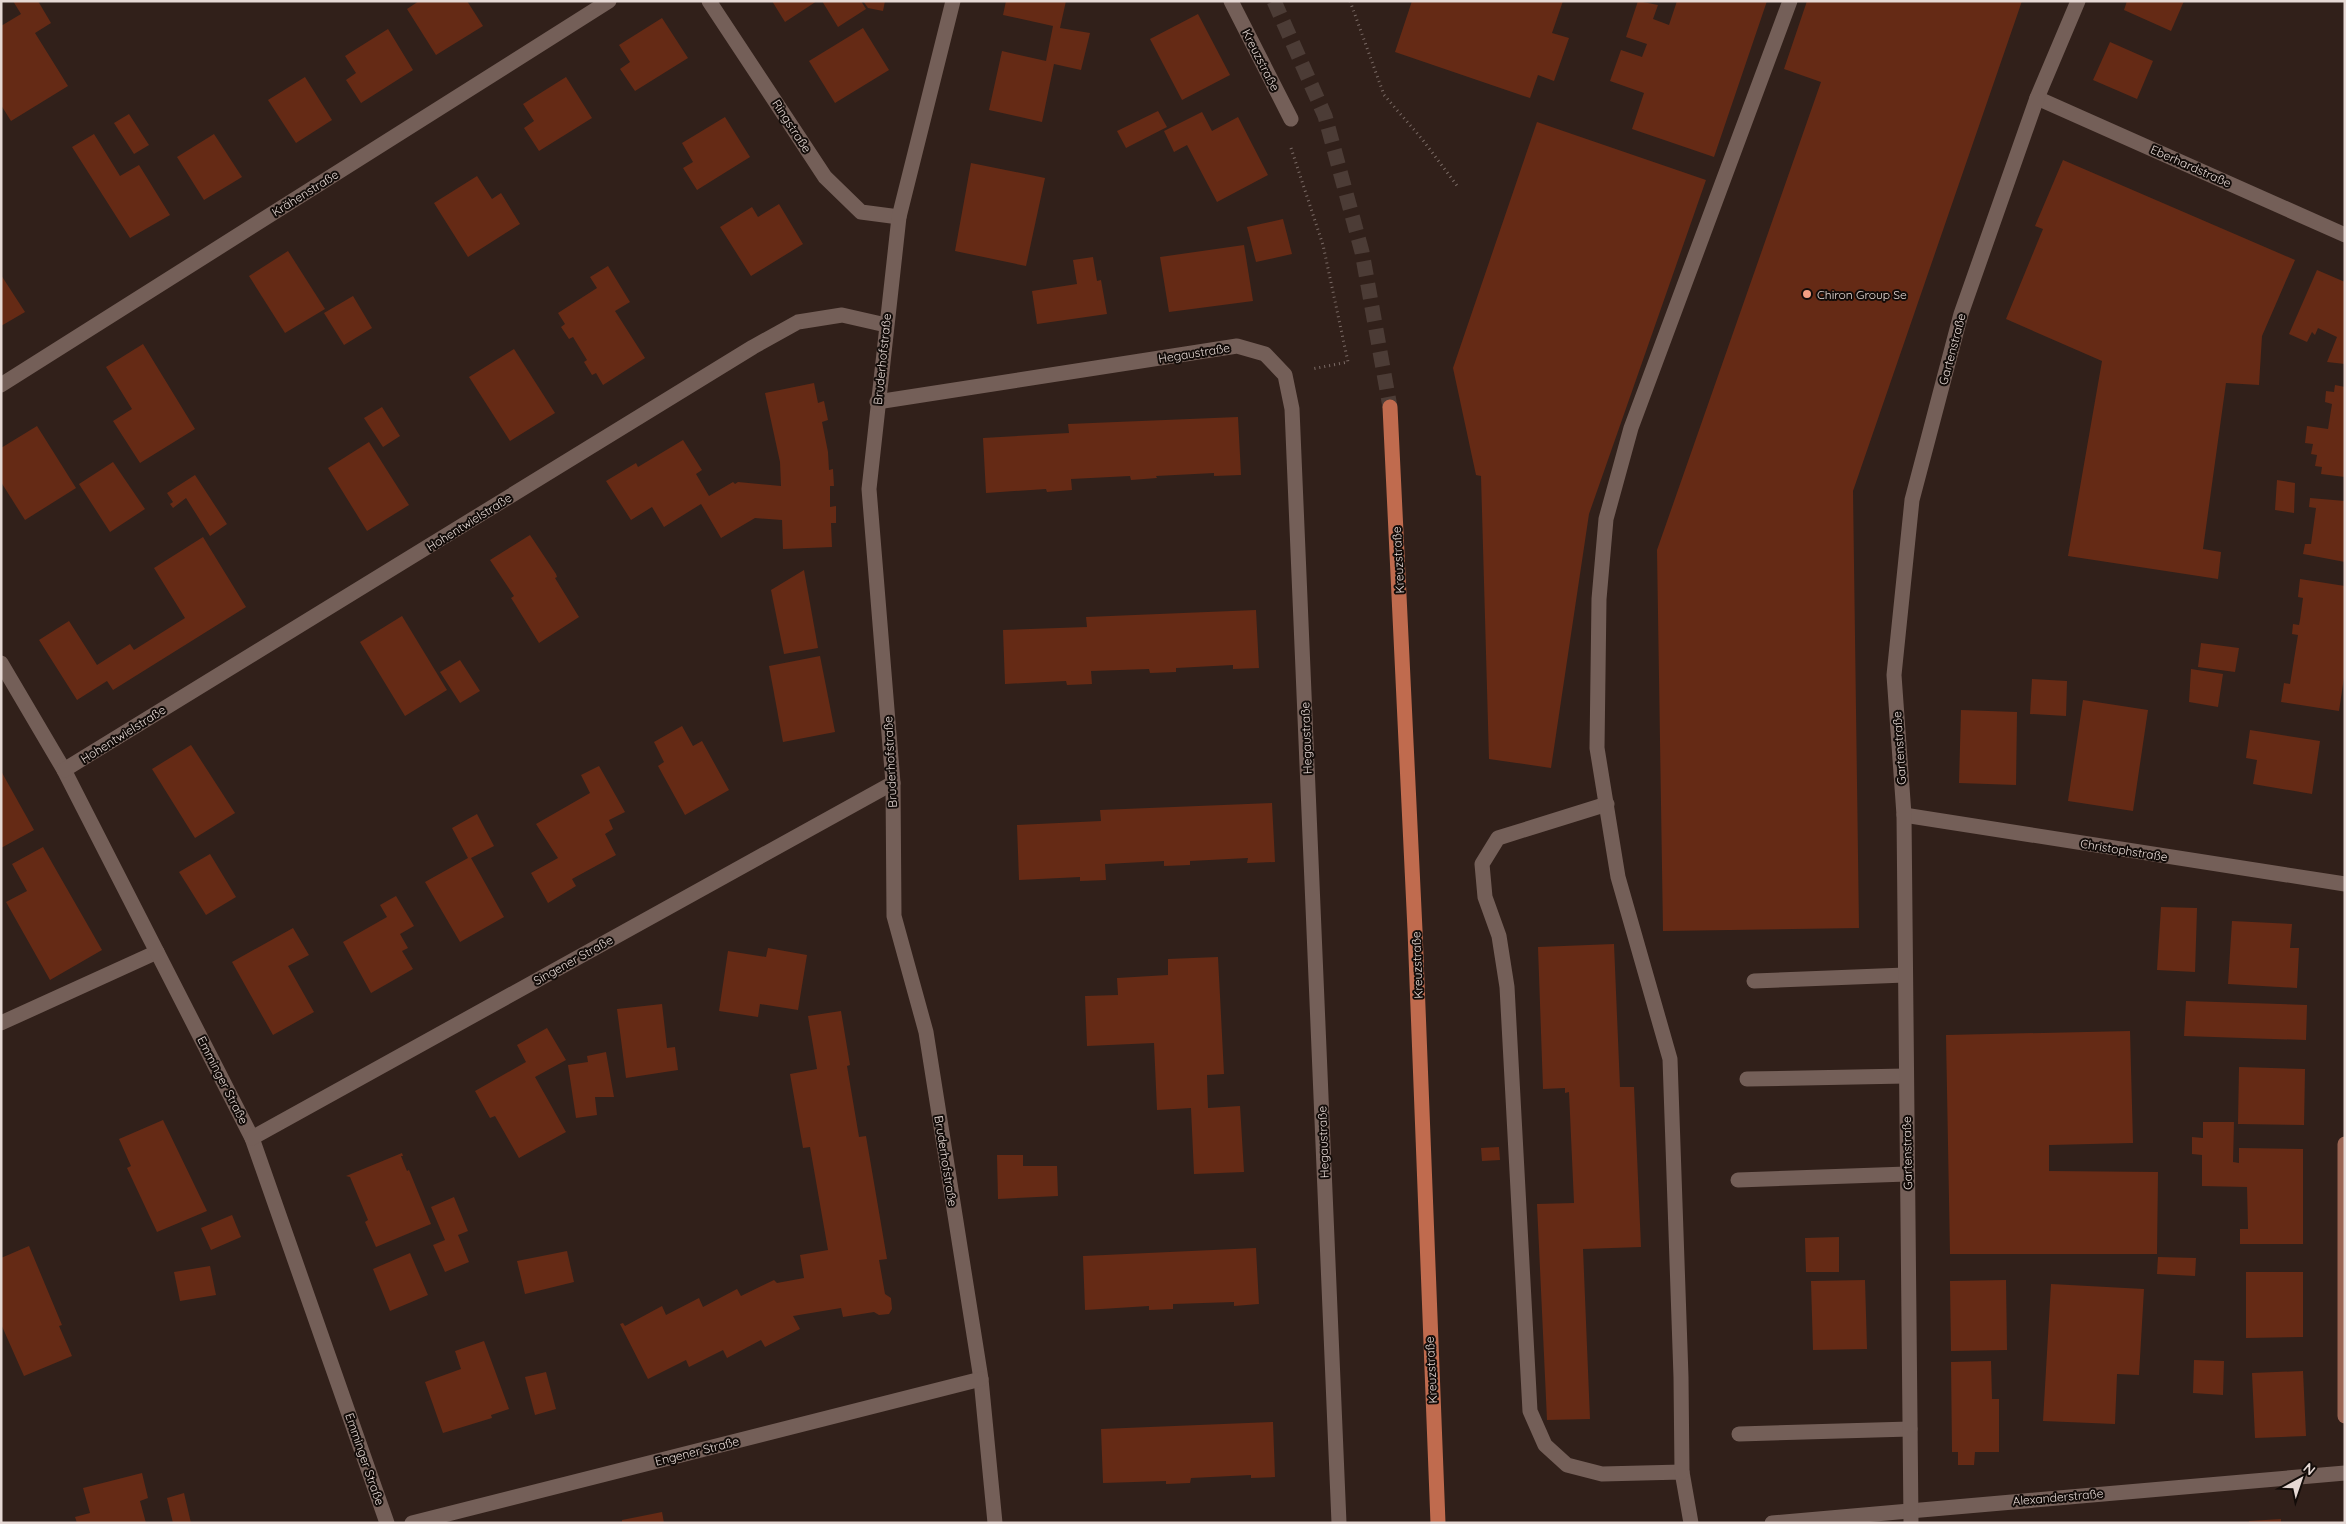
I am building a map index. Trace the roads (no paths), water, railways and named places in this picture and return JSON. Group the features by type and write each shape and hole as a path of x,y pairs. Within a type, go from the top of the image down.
{"main road":[{"name":"Kreuzstraße","path":"1390,407 1415,930 1438,1523"}],"street":[{"name":"Krähenstraße","path":"1,385 610,1"},
{"name":"Ringstraße","path":"709,1 825,177 861,212 900,217"},
{"name":"Bruderhofstraße","path":"953,1 900,217 877,402 869,489 893,783 894,916 926,1032 981,1379 995,1523"},
{"name":"Kreuzstraße","path":"1231,1 1291,119"},
{"path":"1691,1523 1682,1472 1682,1377 1670,1059 1618,877 1597,748 1599,599 1606,519 1631,428 1790,1"},
{"name":"Gartenstraße","path":"1910,1516 1904,815 1894,675 1912,500 1961,314 2037,98 2078,1"},
{"name":"Eberhardstraße","path":"2037,98 2345,235"},
{"name":"Hohentwielstraße","path":"64,770 744,352 798,322 842,315 886,324"},
{"name":"Hegaustraße","path":"877,402 1237,346 1265,354 1284,375 1292,409 1340,1523"},
{"name":"Emminger Straße","path":"1,663 64,770 252,1138 387,1523"},
{"name":"Singener Straße","path":"252,1138 893,783"},
{"path":"1607,804 1498,838 1482,864 1485,897 1499,936 1507,987 1530,1411 1545,1445 1567,1466 1602,1474 1682,1472"},
{"name":"Christophstraße","path":"1904,815 2345,884"},
{"path":"1,1023 157,952"},
{"path":"1754,981 1905,976"},
{"path":"1747,1079 1906,1076"},
{"path":"2345,1144 2345,1416"},
{"path":"1738,1180 1907,1174"},
{"name":"Engener Straße","path":"412,1523 981,1379"},
{"path":"1739,1434 1910,1429"},
{"name":"Alexanderstraße","path":"1772,1523 1910,1516 2345,1473"}],"tunnel":[{"path":"1274,1 1325,116 1362,252 1390,407"}],"place":[{"name":"Chiron Group Se","path":"1807,294"}]}
